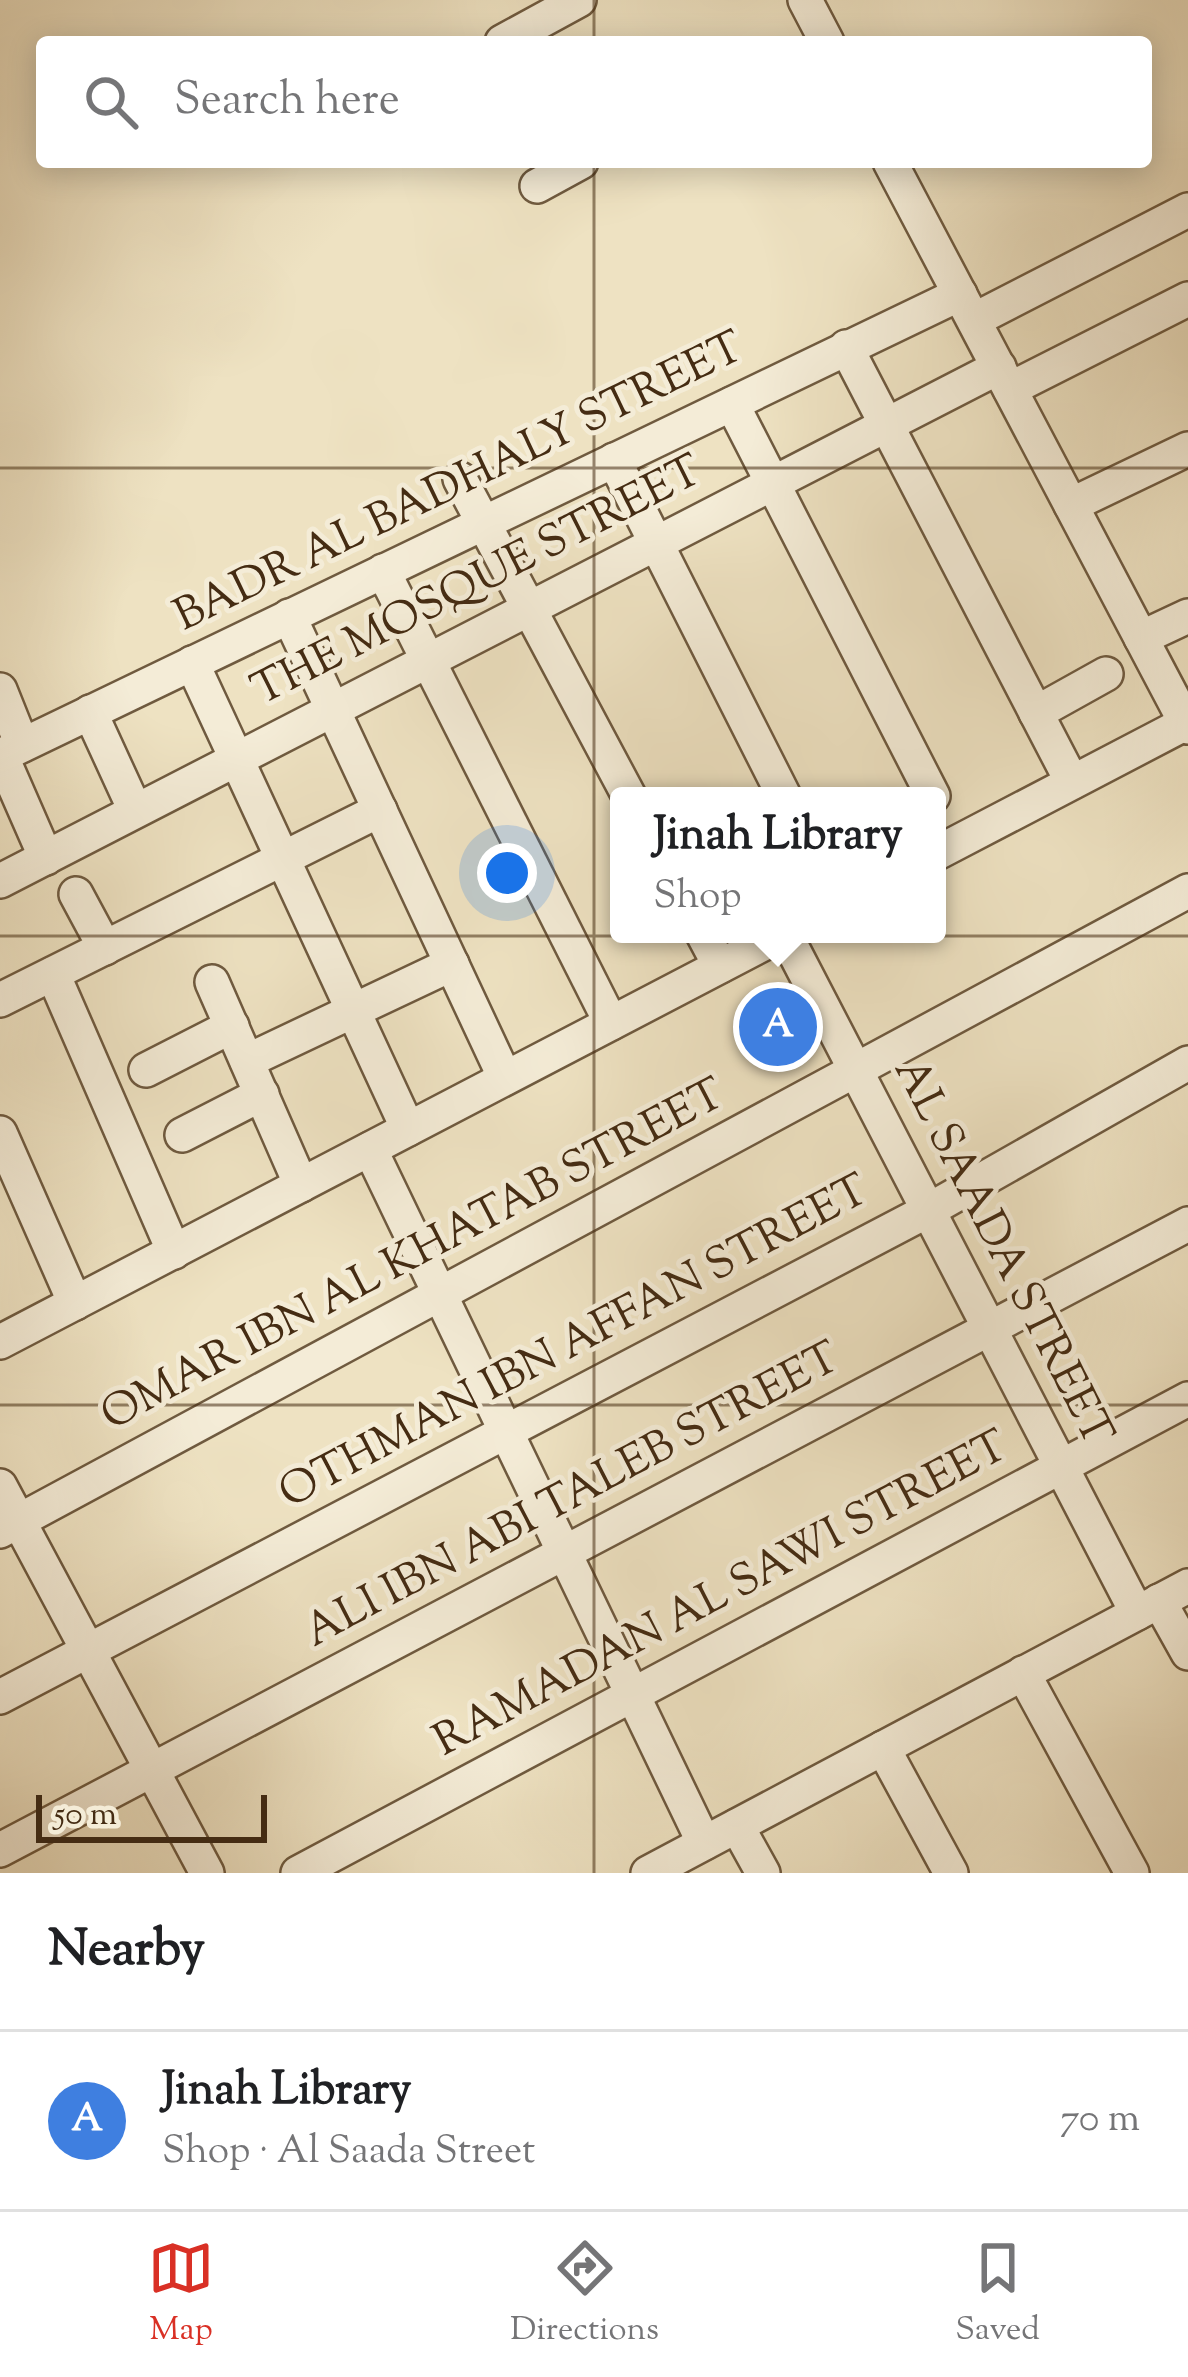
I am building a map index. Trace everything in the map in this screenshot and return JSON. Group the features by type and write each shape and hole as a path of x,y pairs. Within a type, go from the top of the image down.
{"street":[{"path":"513,36 579,0"},
{"path":"537,186 570,168"},
{"path":"893,168 1187,724 947,848"},
{"name":"BADR AL BADHALY STREET","path":"8,752 846,347 967,307 1188,210"},
{"name":"THE MOSQUE STREET","path":"0,881 887,425 1188,298"},
{"path":"846,347 1072,782"},
{"path":"732,404 928,787"},
{"path":"1071,505 1188,449"},
{"path":"614,460 779,787"},
{"path":"460,478 624,787"},
{"path":"382,571 611,1023"},
{"path":"290,616 506,1078"},
{"path":"1141,638 1188,616"},
{"path":"192,663 408,1129"},
{"path":"1036,713 1106,674"},
{"path":"0,690 8,752 46,858"},
{"path":"90,712 135,810"},
{"path":"0,1000 380,810"},
{"name":"OMAR IBN AL KHATAB STREET","path":"9,1526 1188,892"},
{"path":"76,894 104,948"},
{"path":"708,943 720,966"},
{"path":"0,1342 765,943"},
{"name":"AL SAADA STREET","path":"788,943 1062,1466 1162,1600 1188,1653"},
{"path":"247,1061 452,964"},
{"path":"53,974 174,1252"},
{"path":"212,982 301,1185"},
{"path":"146,1070 232,1026"},
{"name":"OTHMAN IBN AFFAN STREET","path":"0,1697 928,1210 1188,1063"},
{"path":"182,1135 262,1094"},
{"path":"0,1133 75,1303"},
{"path":"370,1149 704,1843"},
{"name":"ALI IBN ABI TALEB STREET","path":"0,1850 1188,1224"},
{"name":"RAMADAN AL SAWI STREET","path":"298,1873 1188,1400"},
{"path":"0,1486 9,1526 88,1651 207,1873"},
{"path":"648,1873 1162,1600"},
{"path":"1023,1673 1132,1873"},
{"path":"883,1748 951,1873"},
{"path":"737,1826 763,1873"}],"place":[{"name":"Jinah Library","path":"778,1027"}]}
